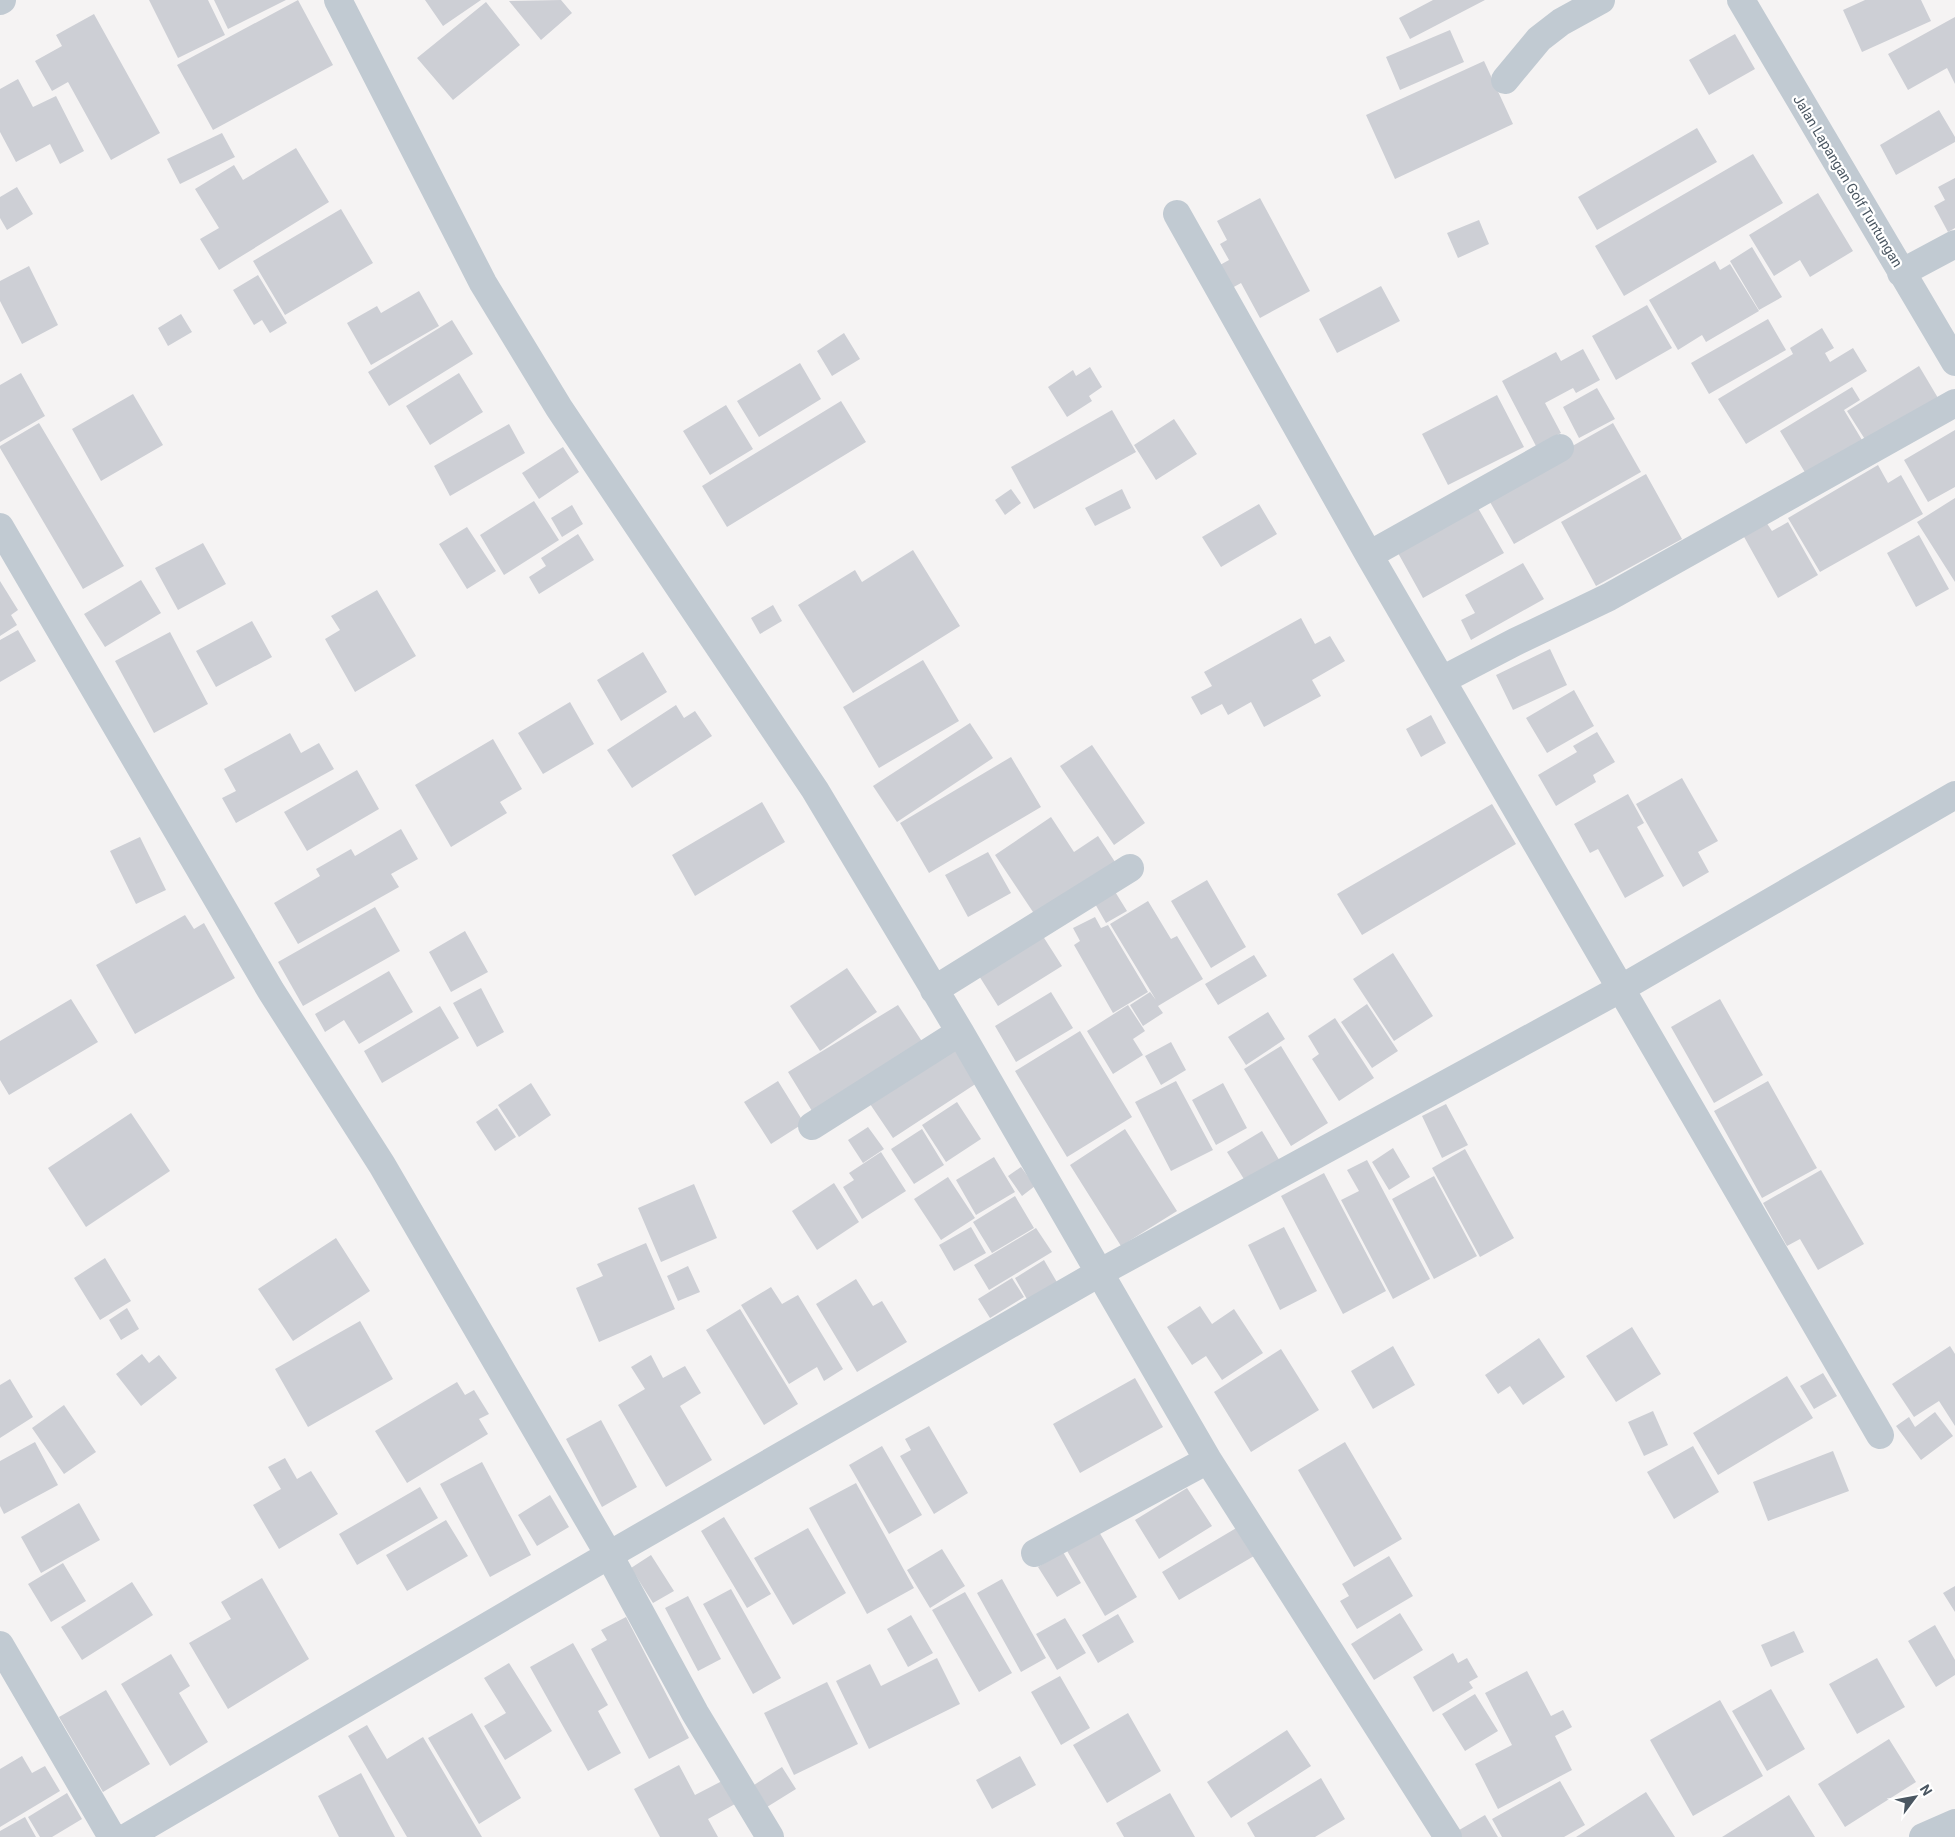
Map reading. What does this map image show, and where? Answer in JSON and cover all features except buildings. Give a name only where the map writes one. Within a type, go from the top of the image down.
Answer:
[{"type":"street","points":[[338,0],[483,283],[559,408],[815,790],[960,1032],[1208,1460],[1448,1837]]},
{"type":"street","points":[[1505,80],[1539,38],[1561,22],[1601,0]]},
{"type":"street","name":"Jalan Lapangan Golf Tuntungan","points":[[1741,0],[1955,362]]},
{"type":"street","points":[[1177,214],[1369,555],[1880,1435]]},
{"type":"street","points":[[1902,272],[1955,244]]},
{"type":"street","points":[[1442,680],[1515,642],[1609,597],[1955,403]]},
{"type":"street","points":[[1369,555],[1560,448]]},
{"type":"street","points":[[0,526],[271,991],[382,1165],[608,1555],[695,1714],[770,1837]]},
{"type":"street","points":[[127,1837],[608,1555],[1099,1273],[1620,989],[1955,795]]},
{"type":"street","points":[[934,990],[1130,868]]},
{"type":"street","points":[[812,1126],[960,1032]]},
{"type":"street","points":[[1035,1554],[1208,1460]]},
{"type":"street","points":[[0,1645],[112,1837]]},
{"type":"street","points":[[1923,1837],[1955,1823]]}]
